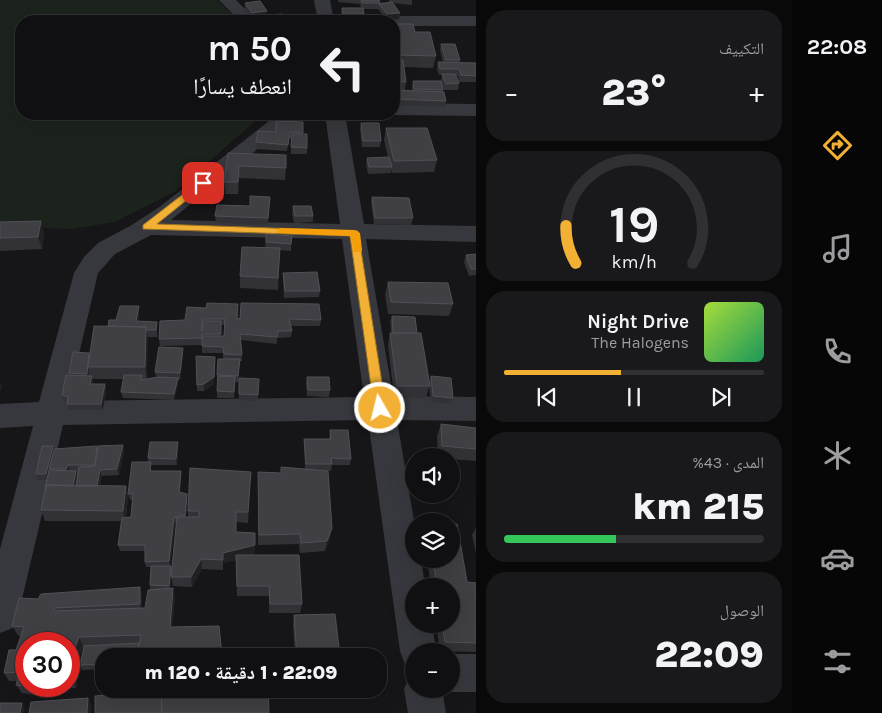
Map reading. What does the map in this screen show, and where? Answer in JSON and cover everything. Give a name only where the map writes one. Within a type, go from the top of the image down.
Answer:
[{"type":"street","points":[[227,0],[243,15]]},
{"type":"street","points":[[322,0],[325,15]]},
{"type":"street","points":[[400,21],[476,21]]},
{"type":"street","points":[[400,109],[476,110]]},
{"type":"street","points":[[0,616],[86,273],[94,257],[112,244],[147,227],[282,120]]},
{"type":"street","points":[[336,120],[355,233],[417,643]]},
{"type":"street","points":[[147,227],[355,233],[476,234]]},
{"type":"street","points":[[0,416],[52,413],[380,408],[476,409]]},
{"type":"street","points":[[460,673],[476,673]]},
{"type":"street","points":[[424,698],[427,713]]},
{"type":"shaded area","points":[[0,0],[217,0],[233,15],[15,15],[15,120],[256,120],[176,191],[115,222],[71,229],[0,226]]},
{"type":"building","points":[[361,0],[379,0],[380,3],[362,3]]},
{"type":"building","points":[[260,1],[267,11],[252,13],[245,3]]},
{"type":"building","points":[[392,2],[400,13],[387,14],[379,4]]},
{"type":"building","points":[[342,8],[363,8],[364,14],[343,14]]},
{"type":"building","points":[[400,24],[413,24],[415,32],[430,32],[436,56],[400,55]]},
{"type":"building","points":[[441,44],[455,44],[460,60],[446,60]]},
{"type":"building","points":[[400,60],[403,60],[406,82],[400,82]]},
{"type":"building","points":[[438,62],[476,63],[476,76],[461,75],[459,69],[440,69]]},
{"type":"building","points":[[442,74],[455,74],[459,83],[446,84]]},
{"type":"building","points":[[413,81],[441,81],[443,90],[414,89]]},
{"type":"building","points":[[400,90],[444,92],[446,101],[400,99]]},
{"type":"building","points":[[276,121],[303,122],[303,133],[290,132],[288,145],[256,142],[258,131],[276,132]]},
{"type":"building","points":[[361,123],[379,123],[381,141],[363,141]]},
{"type":"building","points":[[386,128],[427,128],[437,160],[394,161]]},
{"type":"building","points":[[292,134],[307,134],[307,148],[291,147]]},
{"type":"building","points":[[228,153],[286,155],[286,168],[239,166],[238,182],[224,182]]},
{"type":"building","points":[[389,157],[392,167],[369,167],[367,158]]},
{"type":"building","points":[[250,196],[270,197],[268,218],[215,216],[217,205],[250,206]]},
{"type":"building","points":[[372,197],[409,198],[413,218],[375,218]]},
{"type":"building","points":[[293,206],[311,206],[313,216],[295,216]]},
{"type":"building","points":[[41,221],[38,237],[0,238],[0,222]]},
{"type":"building","points":[[266,234],[292,236],[291,244],[266,242]]},
{"type":"building","points":[[242,247],[280,248],[278,278],[240,276]]},
{"type":"building","points":[[476,254],[476,269],[471,269],[466,255]]},
{"type":"building","points":[[317,272],[320,291],[285,291],[283,273]]},
{"type":"building","points":[[388,282],[448,283],[453,304],[391,302]]},
{"type":"building","points":[[207,303],[238,304],[237,318],[240,319],[241,303],[319,304],[321,320],[289,319],[292,331],[278,331],[277,337],[240,334],[242,355],[224,354],[223,347],[202,346],[202,338],[159,339],[160,321],[185,320],[187,307],[206,308]],"holes":[[[202,319],[225,319],[224,336],[202,336],[202,334],[221,334],[221,321],[203,321],[202,331]]]},
{"type":"building","points":[[120,306],[139,306],[136,321],[157,322],[156,330],[146,330],[146,327],[108,326],[109,320],[116,320]]},
{"type":"building","points":[[392,316],[415,317],[417,333],[393,333]]},
{"type":"building","points":[[94,326],[146,327],[145,367],[88,367]]},
{"type":"building","points":[[390,333],[421,333],[430,386],[397,386]]},
{"type":"building","points":[[159,347],[183,348],[180,373],[155,372]]},
{"type":"building","points":[[73,352],[89,353],[87,374],[69,373]]},
{"type":"building","points":[[196,356],[215,357],[214,377],[204,384],[197,385]]},
{"type":"building","points":[[218,359],[240,359],[238,376],[217,375]]},
{"type":"building","points":[[66,375],[92,376],[90,384],[105,384],[101,404],[67,404],[68,397],[62,395]]},
{"type":"building","points":[[124,375],[142,375],[141,380],[158,377],[178,378],[174,394],[121,392]]},
{"type":"building","points":[[218,376],[235,377],[234,392],[217,391]]},
{"type":"building","points":[[431,376],[451,378],[453,398],[433,396]]},
{"type":"building","points":[[307,377],[329,377],[330,390],[308,390]]},
{"type":"building","points":[[239,378],[259,379],[258,395],[239,394]]},
{"type":"building","points":[[441,424],[476,428],[476,449],[442,446]]},
{"type":"building","points":[[330,430],[348,430],[351,459],[331,458],[332,464],[306,464],[304,439],[331,439]]},
{"type":"building","points":[[150,442],[178,442],[176,459],[148,458]]},
{"type":"building","points":[[123,445],[117,469],[100,470],[97,486],[76,486],[79,467],[95,466],[98,446]]},
{"type":"building","points":[[42,446],[53,446],[46,474],[36,474]]},
{"type":"building","points":[[97,446],[95,465],[68,465],[66,469],[49,469],[54,449]]},
{"type":"building","points":[[132,462],[151,462],[150,471],[181,471],[179,492],[187,494],[185,516],[179,515],[174,518],[169,561],[145,562],[145,545],[118,545],[122,518],[131,517],[133,493],[128,494]]},
{"type":"building","points":[[281,467],[328,471],[332,528],[327,541],[301,543],[300,534],[259,535],[258,472],[281,473]]},
{"type":"building","points":[[190,468],[251,472],[248,512],[236,512],[236,532],[255,533],[255,545],[223,553],[223,560],[201,559],[191,577],[171,577],[177,517],[199,517],[199,511],[188,511]]},
{"type":"building","points":[[49,470],[76,471],[73,486],[46,485],[45,489]]},
{"type":"building","points":[[46,485],[126,486],[123,511],[41,510]]},
{"type":"building","points":[[460,541],[467,582],[476,583],[476,643],[445,642],[444,633],[460,633],[460,578],[436,578],[434,568],[460,568]]},
{"type":"building","points":[[236,555],[299,555],[302,604],[270,604],[269,586],[237,586]]},
{"type":"building","points":[[151,566],[171,566],[169,586],[150,585]]},
{"type":"building","points":[[140,587],[140,604],[54,608],[54,611],[145,608],[148,590],[173,588],[170,627],[219,626],[221,648],[139,648],[141,635],[80,637],[80,632],[22,632],[24,627],[12,626],[19,598],[38,599],[41,594]]},
{"type":"building","points":[[335,614],[339,648],[296,648],[294,615]]},
{"type":"building","points":[[139,643],[138,648],[95,648],[95,664],[80,665],[84,646]]},
{"type":"building","points":[[9,650],[15,650],[15,672],[4,673]]},
{"type":"building","points":[[88,698],[87,713],[29,713],[31,702]]},
{"type":"building","points":[[95,698],[161,698],[162,713],[95,713]]},
{"type":"building","points":[[161,698],[268,698],[269,713],[162,713]]},
{"type":"building","points":[[0,703],[22,703],[20,713],[0,713]]},
{"type":"slow traffic","points":[[280,231],[355,233],[357,250]]},
{"type":"route","points":[[203,183],[147,227],[355,233],[380,408]]}]
